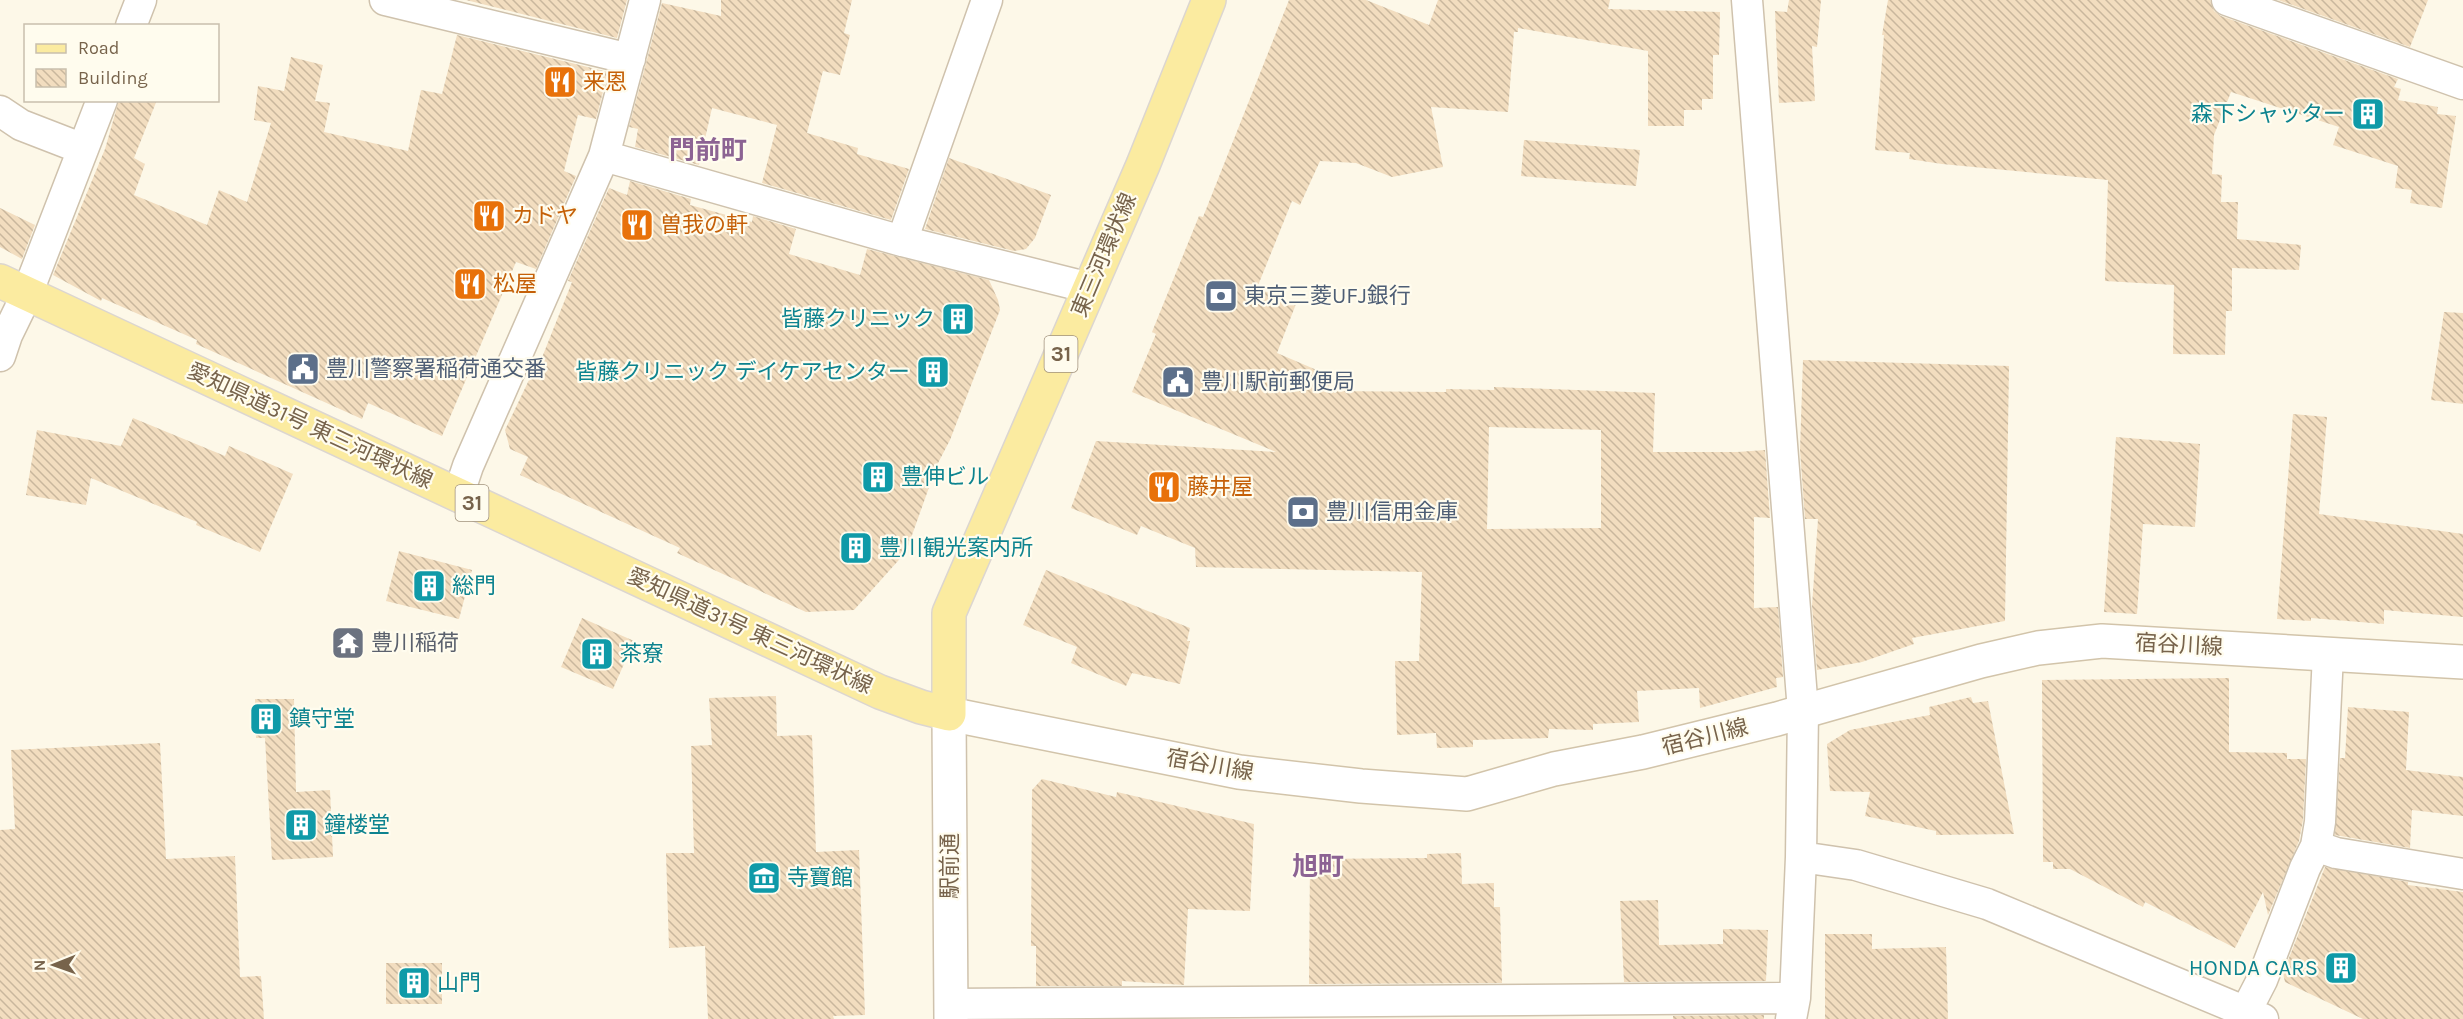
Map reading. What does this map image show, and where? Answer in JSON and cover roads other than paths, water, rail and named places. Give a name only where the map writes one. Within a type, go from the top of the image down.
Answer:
[{"type":"main road","name":"東三河環状線","points":[[949,714],[949,613],[1143,165],[1209,0]]},
{"type":"main road","name":"愛知県道31号 東三河環状線","points":[[13,288],[880,692],[921,707],[949,714]]},
{"type":"main road","name":"宿谷川線","points":[[949,714],[1239,772],[1361,786],[1467,794],[1554,769],[1643,752],[1803,711],[1981,661],[2038,648],[2102,641],[2463,662]]},
{"type":"main road","name":"駅前通","points":[[949,714],[950,1011]]},
{"type":"street","points":[[132,24],[141,0]]},
{"type":"street","points":[[385,0],[630,59]]},
{"type":"street","points":[[458,496],[468,466],[604,156],[645,0]]},
{"type":"street","points":[[902,241],[987,0]]},
{"type":"street","points":[[950,1011],[1792,1009],[1801,857],[1803,711],[1756,140],[1747,0]]},
{"type":"street","points":[[2227,0],[2463,84]]},
{"type":"street","points":[[0,356],[7,335],[13,288],[83,149],[101,102]]},
{"type":"street","points":[[0,111],[21,125],[83,149]]},
{"type":"street","points":[[604,156],[902,241],[1090,288]]},
{"type":"street","points":[[1801,857],[1856,865],[1987,904],[2255,1015],[2262,980],[2305,868],[2316,846],[2320,822],[2328,654]]},
{"type":"street","points":[[2316,846],[2336,853],[2463,874]]},
{"type":"place","name":"来恩","points":[[560,82]]},
{"type":"place","name":"森下シャッター","points":[[2368,114]]},
{"type":"place","name":"カドヤ","points":[[489,216]]},
{"type":"place","name":"曽我の軒","points":[[637,225]]},
{"type":"place","name":"松屋","points":[[470,284]]},
{"type":"place","name":"東京三菱UFJ銀行","points":[[1221,296]]},
{"type":"place","name":"皆藤クリニック","points":[[958,319]]},
{"type":"place","name":"豊川警察署稲荷通交番","points":[[303,369]]},
{"type":"place","name":"皆藤クリニック デイケアセンター","points":[[933,372]]},
{"type":"place","name":"豊川駅前郵便局","points":[[1178,382]]},
{"type":"place","name":"豊伸ビル","points":[[878,477]]},
{"type":"place","name":"藤井屋","points":[[1164,487]]},
{"type":"place","name":"豊川信用金庫","points":[[1303,512]]},
{"type":"place","name":"豊川観光案内所","points":[[856,548]]},
{"type":"place","name":"総門","points":[[429,586]]},
{"type":"place","name":"豊川稲荷","points":[[348,643]]},
{"type":"place","name":"茶寮","points":[[597,654]]},
{"type":"place","name":"鎮守堂","points":[[266,719]]},
{"type":"place","name":"鐘楼堂","points":[[301,825]]},
{"type":"place","name":"寺寶館","points":[[764,878]]},
{"type":"place","name":"HONDA CARS","points":[[2341,968]]},
{"type":"place","name":"山門","points":[[414,983]]},
{"type":"district","name":"門前町","points":[[708,150]]},
{"type":"district","name":"旭町","points":[[1318,866]]}]
